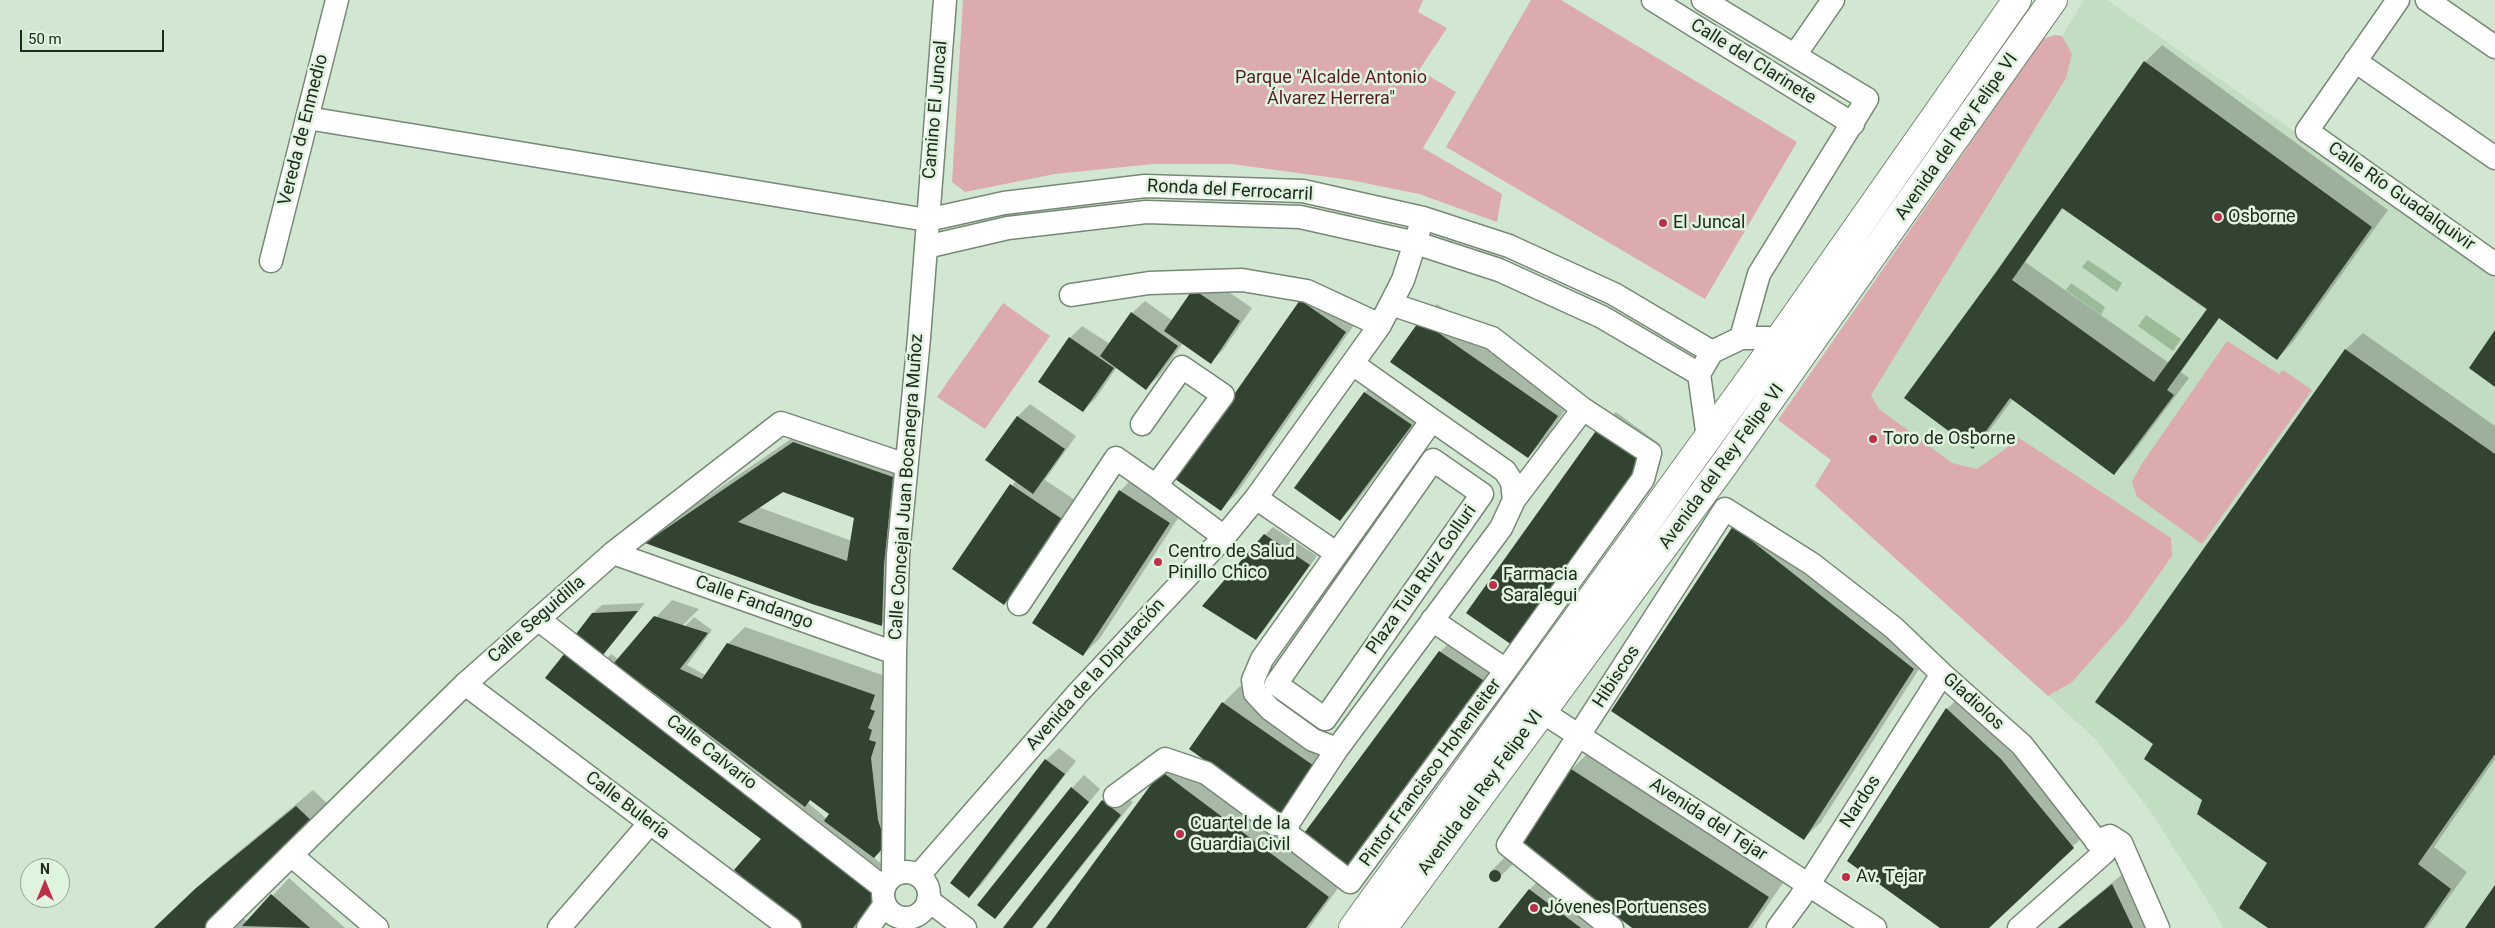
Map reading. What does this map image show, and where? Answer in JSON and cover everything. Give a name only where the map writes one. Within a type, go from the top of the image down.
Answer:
[{"type":"main road","name":"Avenida del Rey Felipe VI","points":[[1353,928],[1780,338],[2017,0]]},
{"type":"main road","name":"Avenida del Rey Felipe VI","points":[[1383,928],[1723,466],[2053,0]]},
{"type":"street","name":"Vereda de Enmedio","points":[[271,261],[337,0]]},
{"type":"street","name":"Camino El Juncal","points":[[927,220],[945,0]]},
{"type":"street","name":"Calle del Clarinete","points":[[1654,0],[1853,124],[1867,100],[1703,0]]},
{"type":"street","points":[[1795,56],[1833,0]]},
{"type":"street","points":[[2398,0],[2355,61],[2495,158]]},
{"type":"street","points":[[2427,0],[2495,47]]},
{"type":"street","name":"Calle Río Guadalquivir","points":[[2355,61],[2306,131],[2495,264]]},
{"type":"street","points":[[307,118],[927,220]]},
{"type":"street","points":[[1741,338],[1759,274],[1853,124]]},
{"type":"street","name":"Ronda del Ferrocarril","points":[[927,220],[1004,202],[1145,186],[1303,191],[1423,218],[1509,246],[1614,294],[1712,352]]},
{"type":"street","name":"Ronda del Ferrocarril","points":[[926,247],[1008,228],[1146,212],[1300,217],[1416,243],[1499,270],[1594,313],[1700,374]]},
{"type":"street","name":"Avenida de la Diputación","points":[[918,875],[1078,693],[1224,537],[1256,498],[1380,325],[1403,280],[1423,218]]},
{"type":"street","name":"Calle Concejal Juan Bocanegra Muñoz","points":[[887,889],[898,555],[927,220]]},
{"type":"street","points":[[1071,295],[1148,283],[1242,280],[1307,291],[1380,325]]},
{"type":"street","points":[[1391,304],[1492,338],[1583,409],[1650,453],[1643,478],[1506,670]]},
{"type":"street","points":[[1708,438],[1700,374],[1712,352],[1741,338],[1780,338]]},
{"type":"street","points":[[1353,364],[1505,471],[1512,482],[1514,500]]},
{"type":"street","points":[[1142,424],[1182,367],[1223,395],[1156,486]]},
{"type":"street","points":[[1115,796],[1165,759],[1206,773],[1275,824],[1287,825],[1336,749],[1501,528],[1514,500],[1583,409]]},
{"type":"street","points":[[1336,749],[1313,740],[1270,708],[1255,693],[1253,680],[1262,659],[1432,420]]},
{"type":"street","name":"Calle Seguidilla","points":[[223,926],[291,855],[465,684],[614,552],[781,423],[906,465]]},
{"type":"street","points":[[1019,604],[1116,458],[1224,537]]},
{"type":"street","name":"Plaza Tula Ruiz Golluri","points":[[1433,460],[1482,494],[1325,719],[1276,684],[1433,460]]},
{"type":"street","points":[[1256,498],[1336,553]]},
{"type":"street","name":"Gladiolos","points":[[1725,509],[1812,564],[1894,628],[1942,674],[2022,745],[2096,841]]},
{"type":"street","name":"Hibiscos","points":[[1612,928],[1508,845],[1725,509]]},
{"type":"street","name":"Calle Fandango","points":[[614,552],[895,653]]},
{"type":"street","name":"Calle Calvario","points":[[538,619],[887,889]]},
{"type":"street","name":"Pintor Francisco Hohenleiter","points":[[1287,825],[1290,835],[1350,882],[1506,670],[1432,620]]},
{"type":"street","name":"Nardos","points":[[1778,928],[1808,885],[1942,674]]},
{"type":"street","name":"Calle Bulería","points":[[465,684],[790,928]]},
{"type":"street","name":"Avenida del Tejar","points":[[1541,711],[1875,928]]},
{"type":"street","points":[[558,928],[650,823]]},
{"type":"street","points":[[2019,928],[2105,852],[2096,841],[2110,836],[2121,843],[2158,928]]},
{"type":"street","points":[[291,855],[377,928]]},
{"type":"street","points":[[868,928],[887,889],[906,872],[918,875],[927,886],[913,915]]},
{"type":"street","points":[[887,889],[896,916],[913,915],[965,928]]},
{"type":"street","points":[[913,915],[939,928]]},
{"type":"shaded area","points":[[2084,0],[2107,0],[2285,125],[2495,277],[2495,928],[2223,928],[2151,812],[2096,740],[1909,566],[1815,486],[1831,460],[1778,420],[2043,39],[2055,35],[2062,36]]},
{"type":"shaded area","points":[[2088,260],[2122,283],[2117,292],[2082,267]]},
{"type":"shaded area","points":[[2071,283],[2105,307],[2101,315],[2066,290]]},
{"type":"shaded area","points":[[2146,315],[2181,339],[2173,351],[2138,326]]},
{"type":"green space","name":"Parque \"Alcalde Antonio Álvarez Herrera\"","points":[[963,0],[1423,0],[1418,12],[1447,28],[1419,70],[1456,92],[1423,148],[1502,194],[1497,222],[1419,194],[1350,180],[1231,164],[1153,164],[1055,174],[965,192],[952,182]]},
{"type":"green space","name":"El Juncal","points":[[1531,0],[1561,0],[1797,142],[1705,299],[1446,147]]},
{"type":"green space","points":[[2055,35],[2062,36],[2072,54],[2066,78],[1871,395],[1879,409],[1952,463],[1977,469],[2008,447],[2016,436],[2171,538],[2172,556],[2126,621],[2072,682],[2048,696],[1815,486],[1831,460],[1778,420],[2043,39]]},
{"type":"green space","points":[[1003,303],[1050,336],[985,429],[937,397]]},
{"type":"green space","points":[[2227,341],[2279,374],[2283,370],[2312,390],[2202,544],[2137,497],[2132,482],[2141,465]]},
{"type":"building","name":"Osborne","points":[[2144,61],[2372,227],[2277,360],[2219,318],[2167,390],[2174,395],[2114,475],[2010,398],[1973,449],[1904,398],[1997,271]],"holes":[[[2062,208],[2207,309],[2154,382],[2012,280]]]},
{"type":"building","points":[[1193,289],[1240,321],[1211,364],[1164,331]]},
{"type":"building","points":[[1300,300],[1346,332],[1221,511],[1175,479]]},
{"type":"building","points":[[1131,312],[1178,346],[1146,390],[1100,356]]},
{"type":"building","points":[[1420,320],[1558,416],[1528,458],[1390,362]]},
{"type":"building","points":[[2495,330],[2495,387],[2469,368]]},
{"type":"building","points":[[1069,337],[1114,368],[1083,412],[1038,382]]},
{"type":"building","points":[[2345,349],[2495,454],[2495,754],[2418,864],[2451,889],[2424,928],[2268,928],[2239,908],[2267,863],[2197,814],[2202,800],[2144,759],[2153,744],[2095,702]]},
{"type":"building","points":[[1364,392],[1412,425],[1340,521],[1294,488]]},
{"type":"building","points":[[1017,416],[1065,449],[1033,494],[985,460]]},
{"type":"building","points":[[1598,428],[1645,462],[1512,645],[1466,613]]},
{"type":"building","points":[[793,442],[893,477],[884,565],[882,626],[812,604],[645,543]],"holes":[[[783,492],[854,518],[847,561],[738,522]]]},
{"type":"building","points":[[1010,484],[1062,519],[1004,605],[952,569]]},
{"type":"building","points":[[1119,490],[1170,523],[1083,656],[1032,623]]},
{"type":"building","points":[[1733,526],[1914,669],[1804,840],[1611,711]]},
{"type":"building","points":[[1264,534],[1310,565],[1256,640],[1202,606]]},
{"type":"building","points":[[638,611],[603,655],[576,634],[592,613]]},
{"type":"building","points":[[654,616],[708,633],[680,669],[702,679],[727,643],[875,695],[870,709],[875,711],[868,728],[872,730],[869,740],[876,742],[871,758],[878,820],[884,838],[881,842],[884,847],[874,858],[824,821],[829,814],[810,800],[805,807],[614,663]]},
{"type":"building","points":[[568,649],[880,893],[853,928],[802,928],[734,870],[761,839],[545,678]]},
{"type":"building","points":[[1439,651],[1486,682],[1351,868],[1305,832]]},
{"type":"building","points":[[1222,702],[1317,768],[1284,816],[1189,749]]},
{"type":"building","points":[[1946,708],[2001,759],[2074,848],[1989,928],[1940,928],[1847,861]]},
{"type":"building","points":[[1045,759],[1065,774],[969,898],[950,883]]},
{"type":"building","points":[[1571,769],[1769,897],[1748,928],[1632,928],[1520,841]]},
{"type":"building","name":"Cuartel de la Guardia Civil","points":[[1161,771],[1329,897],[1306,928],[1046,928]]},
{"type":"building","points":[[1071,787],[1089,802],[995,919],[977,905]]},
{"type":"building","points":[[1102,800],[1121,815],[1032,928],[1003,928]]},
{"type":"building","points":[[296,806],[315,824],[207,928],[154,928],[196,888]]},
{"type":"building","points":[[1497,870],[1500,871],[1500,881],[1493,882],[1490,881],[1489,874],[1490,871]]},
{"type":"building","points":[[2112,884],[2133,928],[2058,928]]},
{"type":"building","points":[[2495,885],[2495,928],[2465,928]]},
{"type":"building","name":"Jóvenes Portuenses","points":[[1529,889],[1581,928],[1498,928]]},
{"type":"building","points":[[271,894],[310,928],[242,926]]},
{"type":"place","name":"Osborne","points":[[2218,217]]},
{"type":"place","name":"El Juncal","points":[[1663,223]]},
{"type":"place","name":"Toro de Osborne","points":[[1873,439]]},
{"type":"place","name":"Centro de Salud Pinillo Chico","points":[[1158,562]]},
{"type":"place","name":"Farmacia Saralegui","points":[[1493,585]]},
{"type":"place","name":"Cuartel de la Guardia Civil","points":[[1180,834]]},
{"type":"place","name":"Av. Tejar","points":[[1846,877]]},
{"type":"place","name":"Jóvenes Portuenses","points":[[1534,908]]}]
